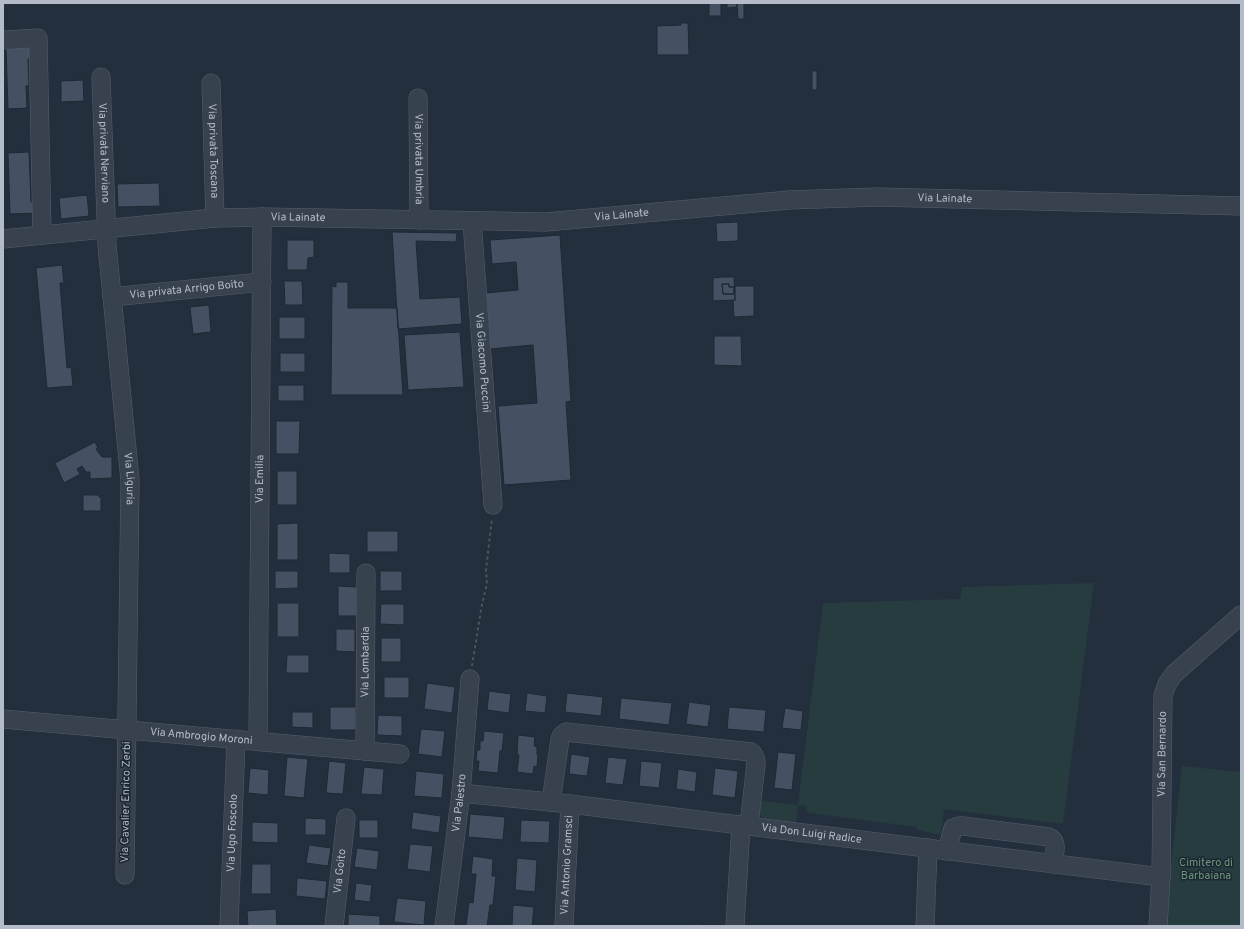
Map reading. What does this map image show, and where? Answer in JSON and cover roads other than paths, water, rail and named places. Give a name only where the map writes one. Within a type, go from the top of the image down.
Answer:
[{"type":"street","points":[[6,40],[38,38],[42,235]]},
{"type":"street","name":"Via privata Nerviano","points":[[101,77],[106,229]]},
{"type":"street","name":"Via privata Toscana","points":[[211,83],[215,218]]},
{"type":"street","name":"Via privata Umbria","points":[[418,98],[419,220]]},
{"type":"street","name":"Via Lainate","points":[[3,239],[215,218],[262,217],[546,222],[789,200],[835,198],[877,197],[1241,206]]},
{"type":"street","name":"Via Emilia","points":[[258,741],[262,217]]},
{"type":"street","name":"Via Giacomo Puccini","points":[[472,220],[493,505]]},
{"type":"street","name":"Via Liguria","points":[[106,229],[130,480],[127,730]]},
{"type":"street","name":"Via privata Arrigo Boito","points":[[112,297],[262,282]]},
{"type":"street","name":"Via Lombardia","points":[[365,750],[366,573]]},
{"type":"street","name":"Via San Bernardo","points":[[1158,926],[1161,877],[1163,696],[1167,684],[1174,674],[1241,615]]},
{"type":"street","name":"Via Palestro","points":[[444,926],[461,793],[470,679]]},
{"type":"street","name":"Via Ambrogio Moroni","points":[[3,719],[400,754]]},
{"type":"street","name":"Via Cavalier Enrico Zerbi","points":[[124,874],[127,730]]},
{"type":"street","points":[[551,802],[560,739],[566,732],[751,752],[754,754],[756,764],[745,825],[735,926]]},
{"type":"street","name":"Via Ugo Foscolo","points":[[229,926],[236,739]]},
{"type":"street","name":"Via Don Luigi Radice","points":[[461,793],[570,804],[745,825],[1161,877]]},
{"type":"street","name":"Via Antonio Gramsci","points":[[564,926],[570,804]]},
{"type":"street","name":"Via Goito","points":[[334,926],[346,818]]},
{"type":"street","points":[[947,851],[953,828],[964,826],[1049,837],[1053,839],[1055,843],[1053,864]]},
{"type":"street","points":[[925,926],[928,848]]},
{"type":"park label","name":"Cimitero di Barbaiana","points":[[1206,869]]}]
